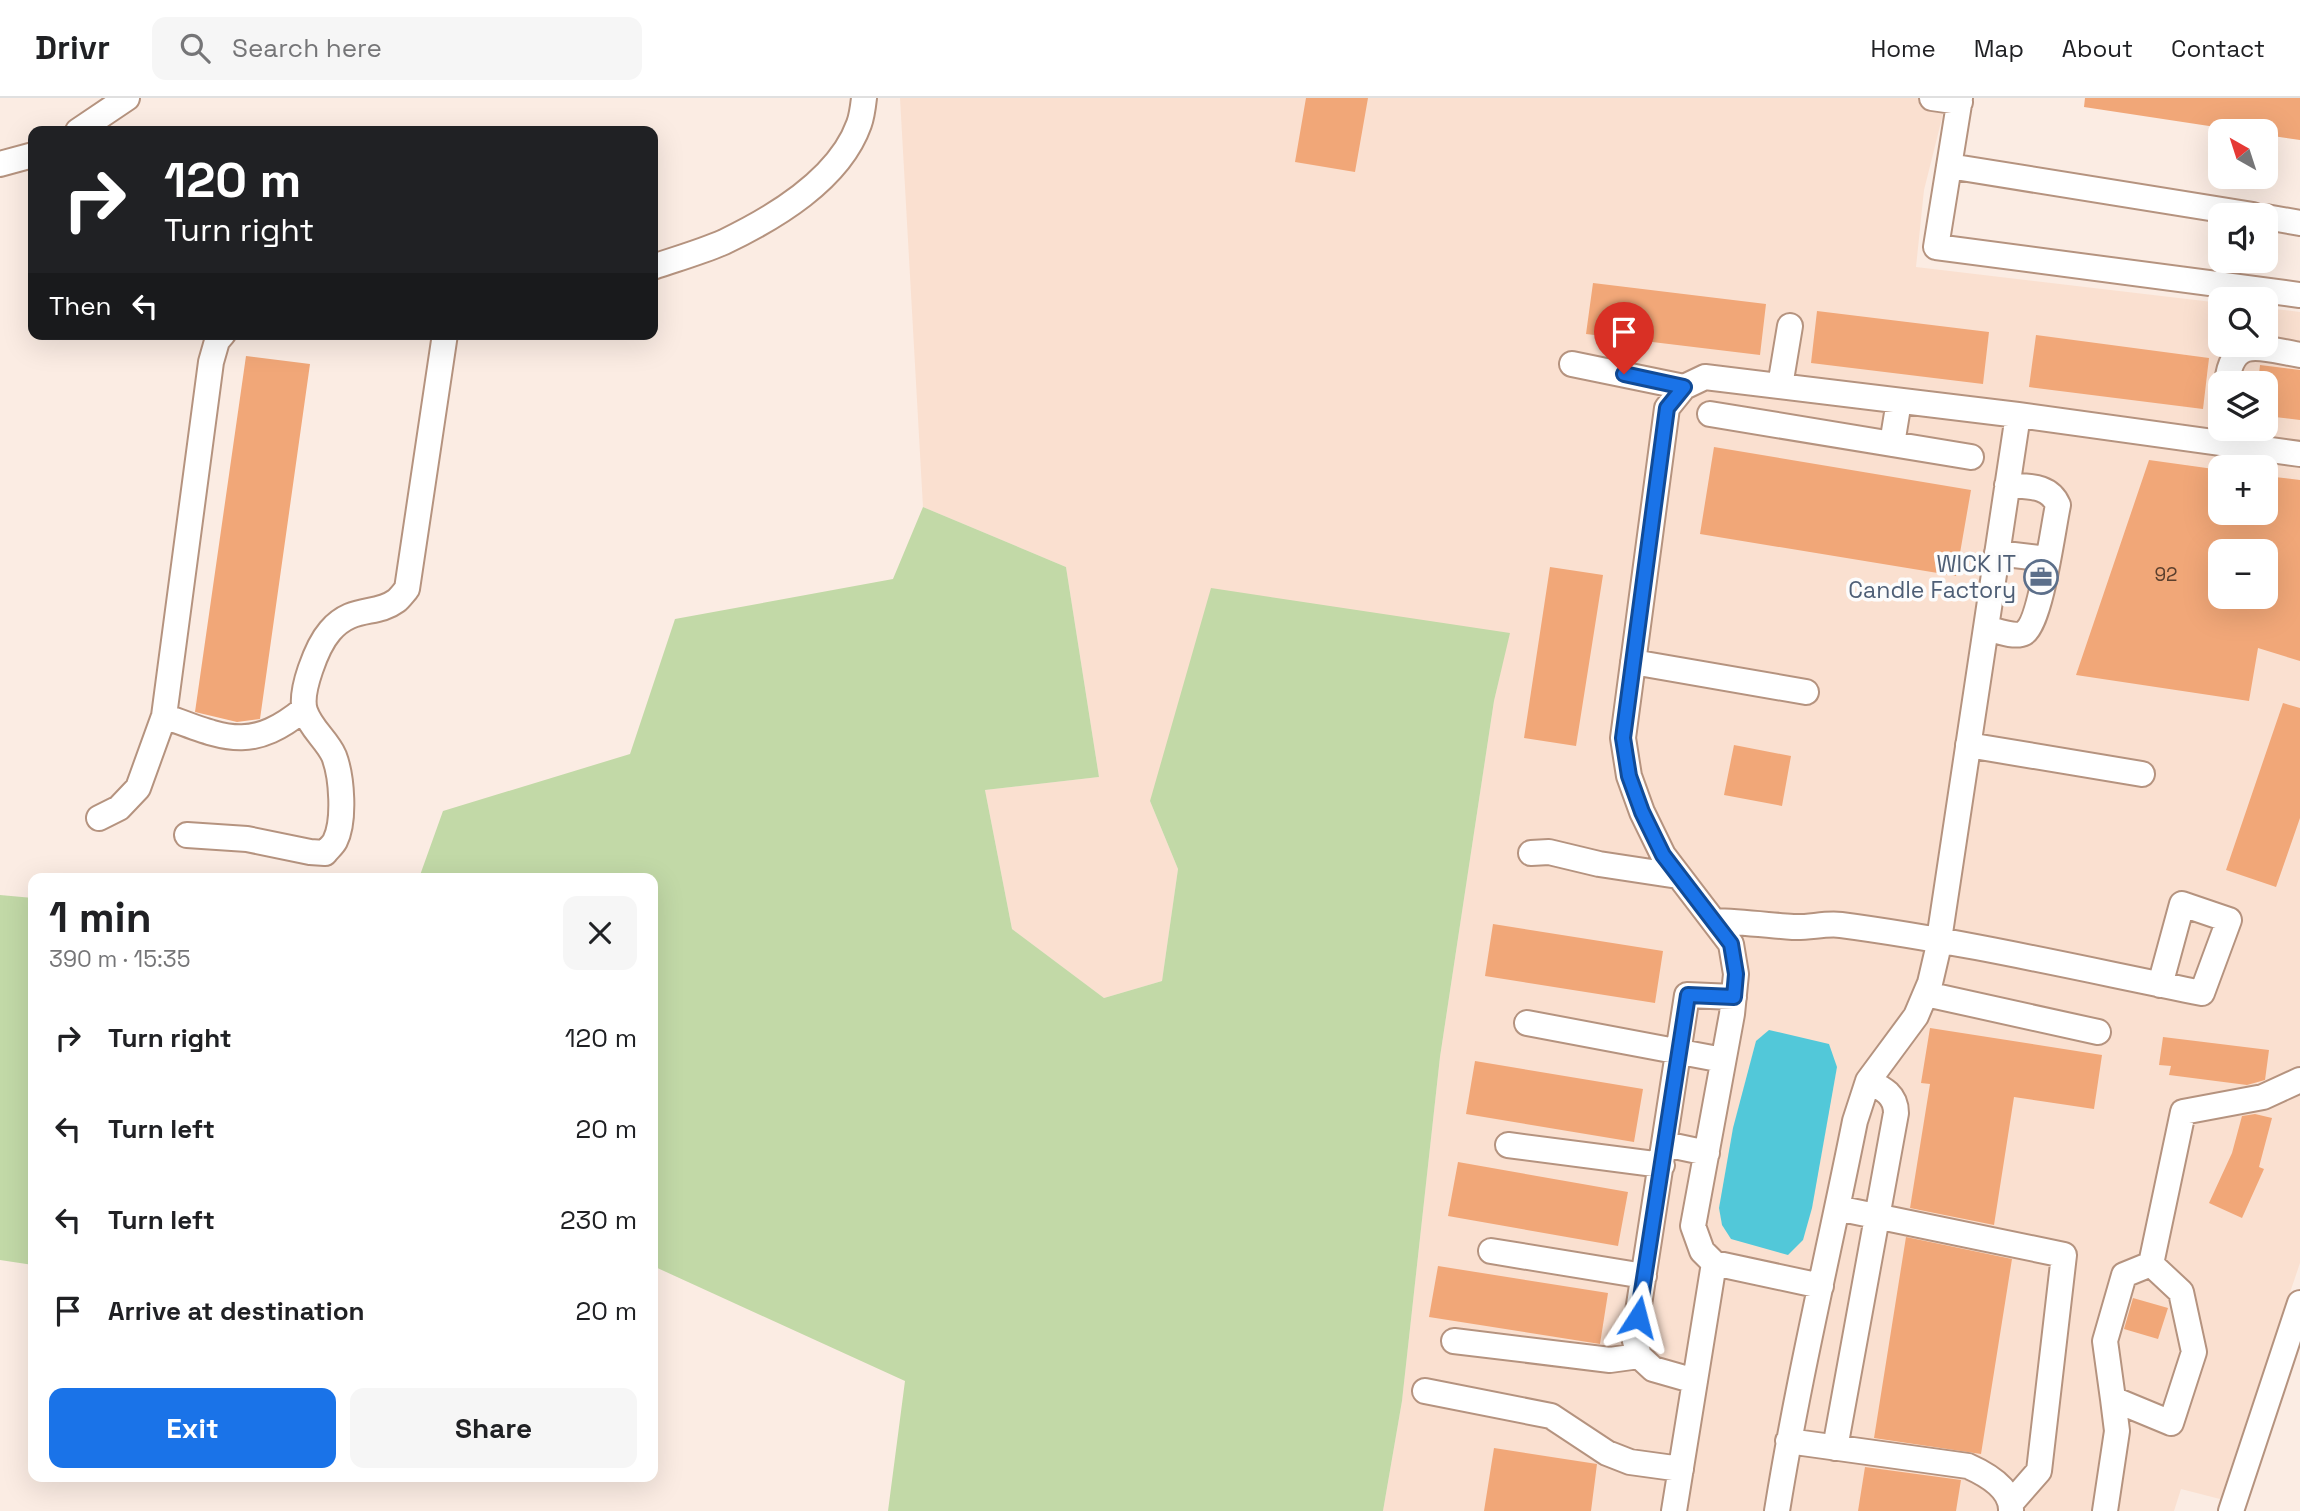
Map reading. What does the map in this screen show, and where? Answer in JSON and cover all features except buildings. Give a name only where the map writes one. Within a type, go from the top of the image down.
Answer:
[{"type":"street","points":[[85,126],[127,98]]},
{"type":"street","points":[[658,265],[723,242],[793,203],[824,176],[849,146],[860,123],[864,98]]},
{"type":"street","points":[[1932,98],[1960,100],[1936,247],[2300,295]]},
{"type":"street","points":[[0,164],[28,156]]},
{"type":"street","points":[[1950,166],[2208,208]]},
{"type":"street","points":[[2278,219],[2300,223]]},
{"type":"street","points":[[1780,386],[1790,326]]},
{"type":"street","points":[[99,818],[119,808],[138,788],[164,716],[211,362],[219,340]]},
{"type":"street","points":[[187,835],[247,839],[325,853],[335,842],[342,816],[338,772],[333,755],[314,729],[304,709],[308,680],[318,651],[330,631],[351,614],[396,601],[407,589],[444,340]]},
{"type":"street","points":[[2228,371],[2229,363],[2237,353],[2251,347],[2300,355]]},
{"type":"street","points":[[1572,363],[1684,387]]},
{"type":"street","points":[[1821,1286],[1713,1263],[1702,1251],[1693,1226],[1724,1060],[1736,974],[1731,944],[1663,855],[1642,812],[1629,776],[1623,738],[1667,408],[1684,387],[1705,377],[2018,415],[2208,435]]},
{"type":"street","points":[[1803,429],[1810,389]]},
{"type":"street","points":[[1892,444],[1899,401]]},
{"type":"street","points":[[1710,414],[1971,457]]},
{"type":"street","points":[[1777,1511],[1788,1441],[1855,1121],[1868,1082],[1916,1016],[1926,994],[1939,941],[2018,415]]},
{"type":"street","points":[[2244,441],[2300,454]]},
{"type":"street","points":[[1986,628],[2018,634],[2030,626],[2039,605],[2058,505],[2046,489],[2007,485]]},
{"type":"street","points":[[1997,553],[2047,559]]},
{"type":"street","points":[[1633,662],[1807,692]]},
{"type":"street","points":[[164,716],[205,731],[242,738],[264,735],[284,725],[304,709]]},
{"type":"street","points":[[1968,745],[2142,774]]},
{"type":"street","points":[[1531,853],[1549,852],[1599,864],[1678,876]]},
{"type":"street","points":[[1714,921],[1796,927],[1837,924],[1939,941],[2160,985]]},
{"type":"street","points":[[1926,994],[2098,1032]]},
{"type":"street","points":[[1695,1381],[1653,1369],[1639,1356],[1634,1337],[1688,995],[1734,997]]},
{"type":"street","points":[[1527,1023],[1724,1060]]},
{"type":"street","points":[[2151,1264],[2183,1112],[2263,1097],[2300,1080]]},
{"type":"street","points":[[1835,1448],[1896,1113],[1896,1103],[1884,1089],[1868,1082]]},
{"type":"street","points":[[1508,1145],[1663,1154],[1707,1153]]},
{"type":"street","points":[[1788,1441],[1968,1466],[1982,1472],[1999,1485],[2011,1507],[2039,1471],[2064,1255],[1837,1208]]},
{"type":"street","points":[[1654,1219],[1695,1230]]},
{"type":"street","points":[[1491,1251],[1644,1276]]},
{"type":"street","points":[[1674,1511],[1713,1263]]},
{"type":"street","points":[[2105,1511],[2117,1431],[2105,1341],[2124,1275],[2151,1264]]},
{"type":"street","points":[[2113,1399],[2171,1423],[2194,1352],[2181,1292],[2151,1264]]},
{"type":"street","points":[[2231,1511],[2300,1303]]},
{"type":"street","points":[[1454,1341],[1610,1360],[1639,1356]]},
{"type":"street","points":[[1425,1391],[1551,1416],[1607,1453],[1630,1462],[1681,1469]]},
{"type":"shaded area","points":[[900,98],[1947,98],[1924,190],[1916,267],[2208,301],[2208,357],[2278,357],[2278,309],[2300,312],[2300,1263],[2220,1499],[2181,1489],[2174,1511],[1383,1511],[1402,1401],[1440,1057],[1494,701],[1509,634],[1150,801],[1178,869],[1162,981],[1104,998],[1012,929],[985,790],[1099,777],[1066,567],[923,507]]},
{"type":"green space","points":[[923,507],[1066,567],[1099,777],[985,790],[1012,929],[1104,998],[1162,981],[1178,869],[1150,801],[1211,588],[1510,633],[1494,701],[1440,1057],[1402,1401],[1383,1511],[888,1511],[905,1381],[658,1268],[658,873],[421,873],[443,811],[630,754],[675,619],[893,579]]},
{"type":"green space","points":[[0,895],[28,898],[28,1264],[0,1260]]},
{"type":"water","points":[[1769,1030],[1829,1044],[1837,1067],[1812,1208],[1803,1240],[1788,1255],[1731,1239],[1722,1225],[1719,1208],[1733,1128],[1756,1041]]},
{"type":"place","name":"WICK IT Candle Factory","points":[[2041,577]]},
{"type":"route","points":[[1624,374],[1684,387],[1667,408],[1623,738],[1629,776],[1642,812],[1663,855],[1731,944],[1736,974],[1734,997],[1688,995],[1638,1317]]}]
